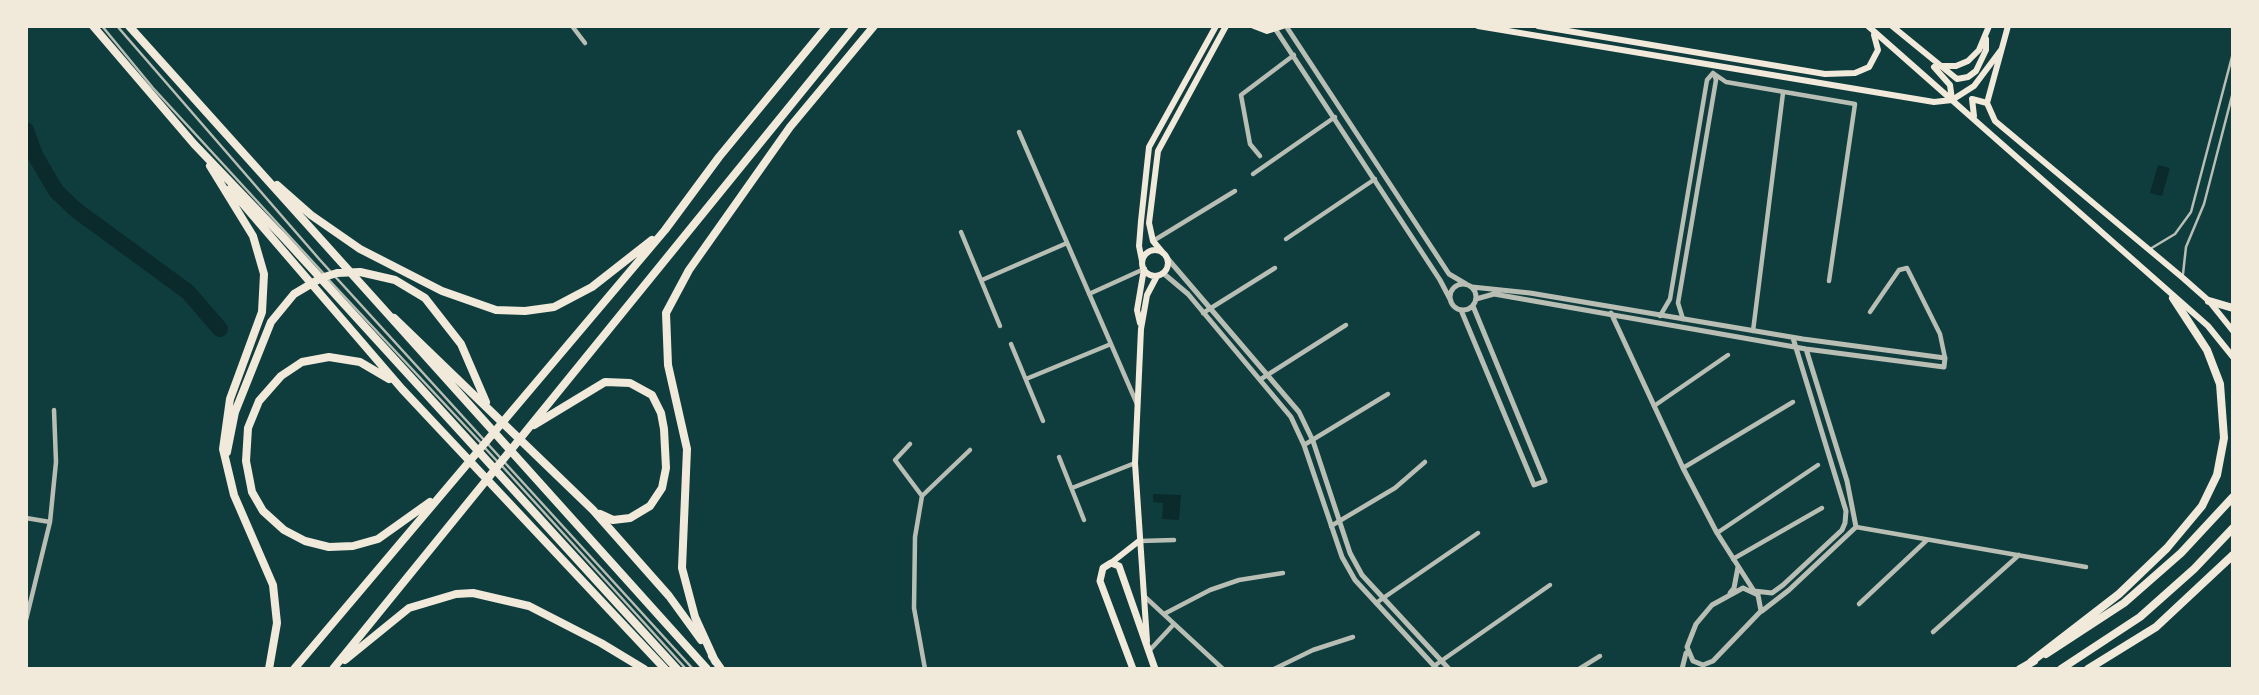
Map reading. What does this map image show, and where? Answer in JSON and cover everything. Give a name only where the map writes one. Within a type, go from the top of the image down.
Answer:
[{"type":"highway","points":[[93,26],[194,144],[283,237],[677,669]]},
{"type":"highway","points":[[129,26],[707,669]]},
{"type":"highway","points":[[294,669],[665,230],[719,157],[827,26]]},
{"type":"highway","points":[[334,669],[855,26]]},
{"type":"highway","points":[[715,661],[695,617],[682,568],[687,449],[668,365],[666,313],[689,270],[790,127],[874,26]]},
{"type":"highway","points":[[194,144],[249,229],[264,274],[264,300],[259,325],[225,418],[223,449],[226,468],[273,585],[277,623],[269,669]]},
{"type":"highway","points":[[210,166],[402,389],[665,669]]},
{"type":"highway","points":[[260,172],[318,221],[360,249],[432,286],[496,310],[537,310],[571,299],[592,287],[665,230]]},
{"type":"highway","points":[[226,468],[235,412],[271,322],[294,293],[321,278],[337,273],[360,272],[395,279],[425,299],[461,344],[487,405]]},
{"type":"highway","points":[[2031,662],[2119,594],[2167,548],[2202,506],[2217,475],[2224,438],[2220,384],[2207,350],[2173,298]]},
{"type":"highway","points":[[2209,301],[2233,309]]},
{"type":"highway","points":[[378,305],[419,339],[593,510],[669,596],[721,669]]},
{"type":"highway","points":[[402,389],[369,366],[348,359],[320,358],[290,368],[265,392],[251,420],[245,451],[251,492],[263,511],[284,530],[315,544],[342,548],[378,539],[444,491]]},
{"type":"highway","points":[[529,428],[605,382],[630,383],[652,395],[661,413],[664,429],[666,468],[662,488],[650,506],[630,518],[613,520],[593,510]]},
{"type":"highway","points":[[2020,669],[2124,603],[2181,553],[2233,497]]},
{"type":"highway","points":[[2061,669],[2140,617],[2233,528]]},
{"type":"highway","points":[[2088,669],[2156,627],[2233,555]]},
{"type":"highway","points":[[334,669],[409,608],[456,594],[473,593],[509,599],[538,610],[644,669]]},
{"type":"main road","points":[[1140,328],[1137,310],[1143,265],[1141,221],[1149,147],[1216,26]]},
{"type":"main road","points":[[1166,256],[1153,241],[1149,223],[1158,151],[1226,26]]},
{"type":"main road","points":[[1254,26],[1276,30],[1285,26]]},
{"type":"main road","points":[[1478,26],[1518,29],[1714,69],[1934,102],[1952,100],[1974,86],[2001,50]]},
{"type":"main road","points":[[1538,26],[1840,75],[1863,70],[1876,60],[1878,41],[1868,27]]},
{"type":"main road","points":[[1892,26],[1957,79],[1968,77],[1982,61],[1989,26]]},
{"type":"main road","points":[[1987,103],[2008,26]]},
{"type":"main road","points":[[1868,27],[1977,120],[2173,298],[2208,326],[2233,357]]},
{"type":"main road","points":[[1938,65],[1956,66],[1968,61],[1986,39]]},
{"type":"main road","points":[[1911,42],[1950,85],[1952,100]]},
{"type":"main road","points":[[1714,69],[1716,56]]},
{"type":"main road","points":[[1977,120],[1971,107],[1972,99],[1987,103],[1995,121],[2183,278],[2209,301],[2233,331]]},
{"type":"main road","points":[[1143,265],[1148,252],[1156,250],[1166,256]]},
{"type":"main road","points":[[1149,651],[1142,594],[1135,463],[1140,328],[1147,295],[1160,274],[1166,256]]},
{"type":"main road","points":[[1143,265],[1160,274]]},
{"type":"main road","points":[[1133,669],[1101,585],[1100,572],[1139,541]]},
{"type":"main road","points":[[1111,563],[1119,566],[1155,669]]},
{"type":"street","points":[[572,26],[584,43]]},
{"type":"street","points":[[1276,30],[1335,117],[1451,301],[1461,310],[1534,485],[1545,481],[1469,285],[1449,274],[1285,26]]},
{"type":"street","points":[[1260,156],[1250,144],[1241,95],[1302,50]]},
{"type":"street","points":[[1714,69],[1726,82],[1855,104],[1829,281]]},
{"type":"street","points":[[1660,316],[1671,299],[1707,80],[1714,69]]},
{"type":"street","points":[[1683,320],[1678,303],[1716,80],[1714,69]]},
{"type":"street","points":[[1753,331],[1783,93]]},
{"type":"street","points":[[1254,174],[1343,112]]},
{"type":"street","points":[[1019,132],[1138,405]]},
{"type":"street","points":[[1286,239],[1383,173]]},
{"type":"street","points":[[1153,241],[1235,191]]},
{"type":"street","points":[[961,232],[1000,326]]},
{"type":"street","points":[[982,280],[1068,243]]},
{"type":"street","points":[[1166,256],[1299,412],[1313,441],[1339,523],[1362,575],[1449,669]]},
{"type":"street","points":[[1089,294],[1143,265]]},
{"type":"street","points":[[1203,313],[1275,268]]},
{"type":"street","points":[[1451,301],[1453,288],[1486,286],[1796,348],[1944,367],[1940,334],[1907,268],[1899,270],[1870,312]]},
{"type":"street","points":[[1160,274],[1188,294],[1291,417],[1304,445],[1342,557],[1355,580],[1436,667],[1441,660],[1550,585]]},
{"type":"street","points":[[1461,310],[1494,294],[1945,358]]},
{"type":"street","points":[[1611,309],[1683,468],[1717,533],[1761,600],[1761,611]]},
{"type":"street","points":[[1261,379],[1346,325]]},
{"type":"street","points":[[1682,669],[1687,647],[1704,612],[1743,588],[1772,593],[1842,530],[1846,511],[1793,338]]},
{"type":"street","points":[[1802,339],[1847,481],[1856,527]]},
{"type":"street","points":[[1011,344],[1043,421]]},
{"type":"street","points":[[1026,379],[1111,344]]},
{"type":"street","points":[[1654,406],[1728,355]]},
{"type":"street","points":[[1304,445],[1388,394]]},
{"type":"street","points":[[1683,468],[1793,402]]},
{"type":"street","points":[[26,620],[50,522],[55,483],[54,410]]},
{"type":"street","points":[[910,444],[895,460],[922,496]]},
{"type":"street","points":[[925,669],[914,608],[915,537],[922,496],[970,450]]},
{"type":"street","points":[[1059,457],[1084,520]]},
{"type":"street","points":[[1331,526],[1395,488],[1425,462]]},
{"type":"street","points":[[1072,488],[1135,463]]},
{"type":"street","points":[[1717,533],[1818,465]]},
{"type":"street","points":[[1733,559],[1822,508]]},
{"type":"street","points":[[26,518],[50,522]]},
{"type":"street","points":[[1844,523],[2085,567]]},
{"type":"street","points":[[1707,669],[1761,611],[1789,590],[1856,527]]},
{"type":"street","points":[[1376,603],[1478,533]]},
{"type":"street","points":[[1139,541],[1174,540]]},
{"type":"street","points":[[1859,604],[1927,540]]},
{"type":"street","points":[[1933,632],[2020,555]]},
{"type":"street","points":[[1728,596],[1734,588],[1738,567]]},
{"type":"street","points":[[1164,614],[1229,583],[1283,573]]},
{"type":"street","points":[[1142,594],[1223,669]]},
{"type":"street","points":[[1149,651],[1174,624]]},
{"type":"street","points":[[1274,669],[1313,650],[1353,638]]},
{"type":"street","points":[[1687,647],[1693,661],[1703,665],[1713,661]]},
{"type":"street","points":[[1579,669],[1600,656]]},
{"type":"lane","points":[[102,26],[153,88],[686,669]]},
{"type":"lane","points":[[117,26],[320,260],[693,669]]},
{"type":"lane","points":[[2149,250],[2175,234],[2190,212],[2233,53]]},
{"type":"lane","points":[[2183,278],[2186,247],[2204,204],[2233,92]]},
{"type":"water","points":[[2158,165],[2170,168],[2162,196],[2150,193]]},
{"type":"water","points":[[1153,494],[1181,495],[1179,520],[1162,519],[1163,503],[1153,502]]},
{"type":"waterway","points":[[26,130],[35,155],[56,191],[76,210],[188,292],[220,329]]}]
